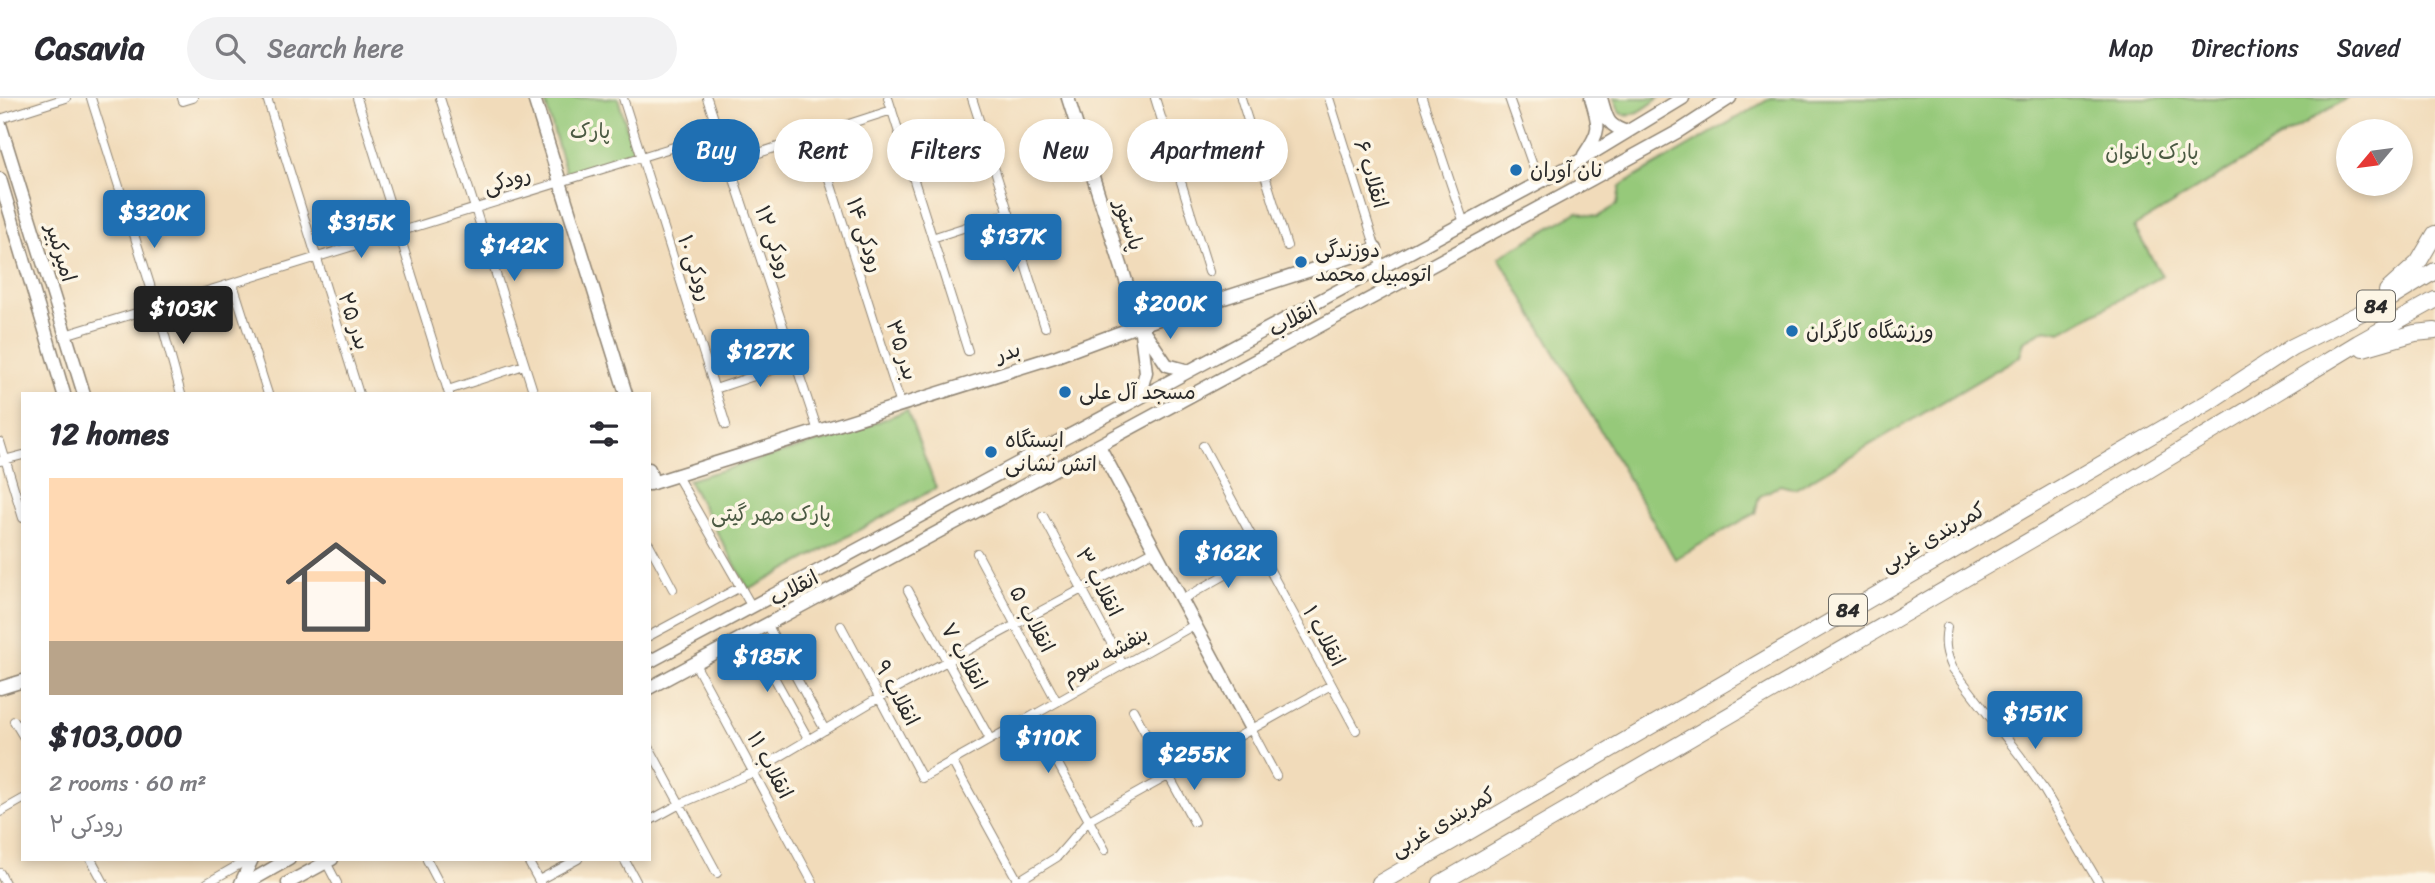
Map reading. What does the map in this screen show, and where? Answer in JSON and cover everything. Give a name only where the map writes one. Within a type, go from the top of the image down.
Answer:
[{"type":"highway","points":[[2362,313],[2417,263],[2435,234]]},
{"type":"highway","name":"کمربندی غربی","points":[[1380,883],[2207,403],[2292,347],[2362,313],[2435,271]]},
{"type":"highway","name":"84","points":[[1441,883],[2084,509],[2435,300]]},
{"type":"highway","points":[[2341,355],[2416,333],[2435,331]]},
{"type":"main road","points":[[534,98],[625,392]]},
{"type":"main road","name":"پاستور","points":[[1068,98],[1140,324]]},
{"type":"main road","points":[[1579,161],[1597,136],[1600,125],[1591,98]]},
{"type":"main road","points":[[1601,98],[1613,128],[1627,132]]},
{"type":"main road","name":"انقلاب","points":[[651,663],[1539,183],[1683,98]]},
{"type":"main road","name":"انقلاب","points":[[654,685],[1590,180],[1679,131],[1730,98]]},
{"type":"main road","name":"امیرکبیر","points":[[0,121],[83,392]]},
{"type":"main road","name":"امیرکبیر","points":[[0,179],[63,392]]},
{"type":"main road","name":"بدر","points":[[651,484],[1054,357],[1140,324],[1376,249]]},
{"type":"main road","points":[[30,275],[46,270]]},
{"type":"main road","points":[[1140,324],[1167,365],[1189,371]]},
{"type":"main road","points":[[1129,404],[1141,390],[1146,372],[1140,324]]},
{"type":"main road","points":[[1099,446],[1251,729]]},
{"type":"main road","points":[[0,688],[21,682]]},
{"type":"main road","points":[[241,883],[250,861]]},
{"type":"main road","points":[[288,883],[329,861]]},
{"type":"main road","points":[[247,883],[281,862]]},
{"type":"street","points":[[0,121],[66,98]]},
{"type":"street","points":[[91,98],[158,307],[180,392]]},
{"type":"street","points":[[182,98],[183,101],[193,98]]},
{"type":"street","name":"بدر ۲۵","points":[[267,98],[358,392]]},
{"type":"street","points":[[357,98],[449,392],[524,365]]},
{"type":"street","name":"رودکی ۱۰","points":[[623,98],[726,425]]},
{"type":"street","name":"رودکی ۱۲","points":[[707,98],[714,119]]},
{"type":"street","points":[[888,98],[968,351]]},
{"type":"street","points":[[972,98],[1045,327]]},
{"type":"street","points":[[1155,98],[1162,119]]},
{"type":"street","points":[[1241,98],[1247,119]]},
{"type":"street","name":"انقلاب ۶","points":[[1329,98],[1381,268]]},
{"type":"street","points":[[1422,98],[1464,223]]},
{"type":"street","points":[[1509,98],[1539,183]]},
{"type":"street","points":[[440,99],[533,392]]},
{"type":"street","points":[[864,119],[892,110]]},
{"type":"street","name":"رودکی","points":[[65,335],[672,148]]},
{"type":"street","name":"رودکی ۱۲","points":[[734,182],[818,431]]},
{"type":"street","name":"رودکی ۱۴","points":[[830,182],[870,306]]},
{"type":"street","points":[[1182,182],[1209,272]]},
{"type":"street","points":[[1267,182],[1287,246]]},
{"type":"street","points":[[932,237],[1009,213]]},
{"type":"street","points":[[233,284],[267,392]]},
{"type":"street","name":"بدر ۳۵","points":[[870,306],[901,405]]},
{"type":"street","points":[[715,389],[796,362]]},
{"type":"street","points":[[0,442],[3,461],[21,512]]},
{"type":"street","name":"انقلاب ۱","points":[[1203,446],[1356,730]]},
{"type":"street","points":[[3,461],[21,455]]},
{"type":"street","points":[[677,475],[752,607]]},
{"type":"street","name":"انقلاب ۳","points":[[1043,516],[1123,665]]},
{"type":"street","points":[[651,550],[673,589]]},
{"type":"street","points":[[651,820],[680,804],[754,772],[880,697],[1155,550]]},
{"type":"street","name":"انقلاب ۵","points":[[977,553],[1057,702]]},
{"type":"street","points":[[1181,600],[1261,555]]},
{"type":"street","points":[[651,635],[740,587]]},
{"type":"street","name":"انقلاب ۷","points":[[908,590],[990,739]]},
{"type":"street","points":[[768,624],[825,730]]},
{"type":"street","name":"بنفشه سوم","points":[[922,778],[1194,625]]},
{"type":"street","name":"انقلاب ۹","points":[[841,626],[922,778]]},
{"type":"street","points":[[1947,627],[1944,642],[1953,669],[2044,790],[2099,883]]},
{"type":"street","points":[[750,634],[809,740]]},
{"type":"street","name":"انقلاب ۱۱","points":[[695,664],[813,883]]},
{"type":"street","points":[[952,761],[1017,882],[1057,857],[1089,820],[1331,685]]},
{"type":"street","points":[[1133,710],[1194,822]]},
{"type":"street","points":[[1032,716],[1105,850]]},
{"type":"street","points":[[14,720],[21,732]]},
{"type":"street","points":[[1251,729],[1276,776]]},
{"type":"street","points":[[651,751],[718,873]]},
{"type":"street","points":[[0,811],[21,800]]},
{"type":"street","points":[[92,861],[104,883]]},
{"type":"street","points":[[206,883],[247,861]]},
{"type":"street","points":[[329,861],[337,883]]},
{"type":"street","points":[[428,861],[439,883]]},
{"type":"street","points":[[528,861],[539,882],[575,861]]},
{"type":"street","points":[[625,861],[637,883]]},
{"type":"street","points":[[0,873],[5,883]]},
{"type":"green space","name":"پارک","points":[[544,98],[618,98],[634,153],[566,173]]},
{"type":"green space","points":[[1614,98],[1659,98],[1641,111],[1625,114],[1620,113]]},
{"type":"green space","name":"ورزشگاه کارگران","points":[[1771,98],[2347,98],[2134,227],[2162,276],[2061,332],[2046,329],[2024,341],[2020,356],[1795,489],[1780,485],[1759,497],[1755,513],[1675,559],[1499,257],[1577,212],[1597,217],[1617,205],[1620,186]]},
{"type":"green space","name":"پارک مهر گیتی","points":[[907,410],[936,488],[749,590],[688,480],[850,433]]},
{"type":"place","name":"نان آوران","points":[[1516,170]]},
{"type":"place","name":"دوزندگی اتومبیل محمد","points":[[1301,262]]},
{"type":"place","name":"ورزشگاه کارگران","points":[[1792,331]]},
{"type":"place","name":"مسجد آل علی","points":[[1065,392]]},
{"type":"place","name":"ایستگاه اتش نشانی","points":[[991,452]]},
{"type":"park label","name":"پارک بانوان","points":[[2152,152]]}]
